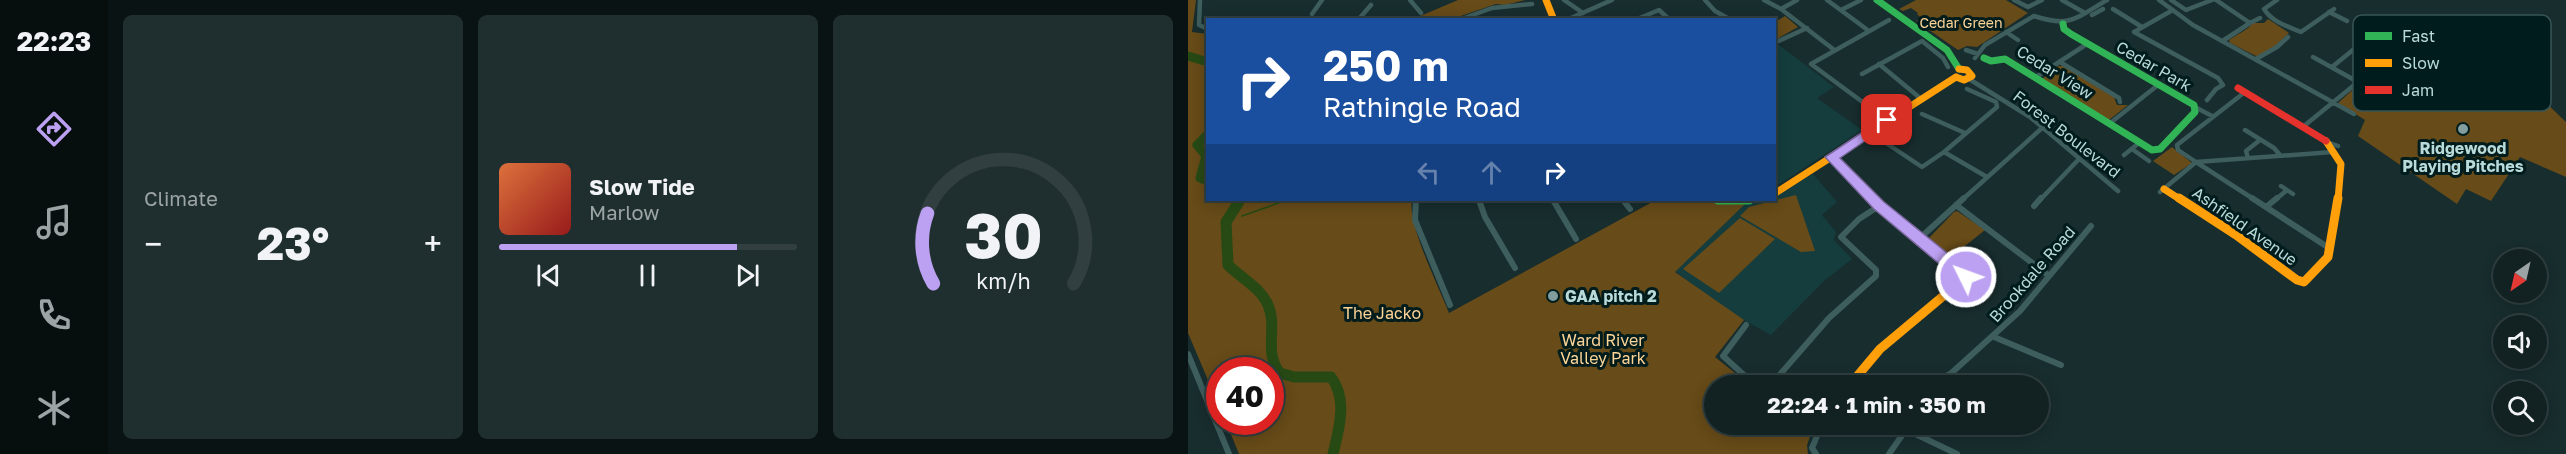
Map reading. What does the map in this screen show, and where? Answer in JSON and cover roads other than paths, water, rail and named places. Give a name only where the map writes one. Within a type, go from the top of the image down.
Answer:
[{"type":"street","points":[[1200,0],[1199,25],[1206,28]]},
{"type":"street","points":[[1312,14],[1322,0]]},
{"type":"street","points":[[1410,0],[1421,13]]},
{"type":"street","points":[[1546,0],[1553,18]]},
{"type":"street","points":[[1564,0],[1583,13]]},
{"type":"street","points":[[1571,18],[1612,0]]},
{"type":"street","points":[[1705,0],[1714,10],[1728,18]]},
{"type":"street","points":[[1764,0],[1781,9],[1833,49]]},
{"type":"street","points":[[1781,9],[1797,0]]},
{"type":"street","points":[[1827,0],[1869,30]]},
{"type":"street","points":[[1841,10],[1861,0]]},
{"type":"street","points":[[1877,0],[1947,50],[1958,73]]},
{"type":"street","points":[[2014,0],[2028,7],[2042,0]]},
{"type":"street","points":[[2062,0],[2085,13]]},
{"type":"street","points":[[1966,50],[1979,56],[1985,45],[2034,16],[2063,24],[2076,20],[2107,0]]},
{"type":"street","points":[[2159,0],[2171,11],[2354,114]]},
{"type":"street","points":[[2171,0],[2184,10],[2214,0],[2250,23]]},
{"type":"street","points":[[2277,0],[2264,9],[2265,12],[2299,34],[2334,9]]},
{"type":"street","points":[[1464,18],[1492,8],[1532,4]]},
{"type":"street","points":[[1360,18],[1371,5]]},
{"type":"street","points":[[2091,9],[2097,12]]},
{"type":"street","points":[[2092,15],[2103,9]]},
{"type":"street","points":[[2113,9],[2142,27]]},
{"type":"street","points":[[1639,18],[1657,10],[1663,12],[1668,18]]},
{"type":"street","points":[[2171,11],[2134,32],[2224,83],[2207,100]]},
{"type":"street","points":[[2329,12],[2347,21]]},
{"type":"street","points":[[2224,40],[2260,18]]},
{"type":"street","points":[[1887,120],[1811,64],[1833,49],[1889,20]]},
{"type":"street","name":"Cedar Park","points":[[2063,24],[2064,29],[2087,44],[2195,107],[2195,112],[2160,149],[2152,150],[2139,144]]},
{"type":"street","points":[[1776,43],[1807,28]]},
{"type":"street","points":[[2006,32],[2018,40]]},
{"type":"street","points":[[2256,59],[2277,47],[2288,37]]},
{"type":"street","points":[[1862,74],[1922,41],[1943,58],[1948,67]]},
{"type":"street","points":[[2036,77],[2087,44]]},
{"type":"street","points":[[2332,67],[2353,50]]},
{"type":"street","name":"Cedar View","points":[[1979,56],[1991,61],[2003,57],[2139,144]]},
{"type":"street","points":[[2313,57],[2353,79]]},
{"type":"street","name":"Cedar View","points":[[2060,62],[2120,98],[2120,102]]},
{"type":"street","points":[[1879,64],[1920,98]]},
{"type":"street","points":[[1776,193],[1958,73],[1971,72],[1972,76],[1969,79]]},
{"type":"street","name":"Forest Boulevard","points":[[1969,79],[2030,117],[2118,191]]},
{"type":"street","points":[[2109,124],[2158,85]]},
{"type":"street","points":[[2304,126],[2353,86]]},
{"type":"street","points":[[1883,141],[1922,167],[1944,152],[1997,105],[1989,98],[1967,89]]},
{"type":"street","points":[[2241,90],[2177,145],[2178,150],[2196,162],[2335,149]]},
{"type":"street","name":"Ashfield Avenue","points":[[2241,90],[2304,126],[2335,149],[2342,168],[2329,248],[2325,262],[2304,282],[2301,282],[2236,235],[2162,190],[2196,162],[2329,248]]},
{"type":"street","points":[[2195,107],[2212,116]]},
{"type":"street","points":[[1922,114],[1965,133]]},
{"type":"street","points":[[1920,238],[2042,128]]},
{"type":"street","points":[[2245,130],[2274,148],[2280,155]]},
{"type":"street","points":[[2248,158],[2246,151],[2260,140]]},
{"type":"street","points":[[2124,155],[2139,144]]},
{"type":"street","points":[[2132,149],[2149,161]]},
{"type":"street","points":[[1944,152],[1987,177]]},
{"type":"street","points":[[1831,157],[1879,206],[1966,277],[1880,349],[1858,375]]},
{"type":"street","points":[[2034,206],[2079,159]]},
{"type":"street","points":[[2218,176],[2225,170]]},
{"type":"street","points":[[2281,186],[2286,192],[2294,194]]},
{"type":"street","points":[[2266,207],[2286,192]]},
{"type":"street","points":[[1416,201],[1414,220],[1450,305]]},
{"type":"street","points":[[1479,201],[1485,218],[1515,268]]},
{"type":"street","points":[[1554,201],[1576,238]]},
{"type":"street","points":[[1624,201],[1630,209]]},
{"type":"street","points":[[1956,205],[2048,275]]},
{"type":"street","points":[[1780,375],[1829,318],[1876,276],[1876,270],[1841,237],[1859,219],[1879,206]]},
{"type":"street","name":"Brookdale Road","points":[[1948,375],[1994,337],[2034,296],[2048,275],[2091,226]]},
{"type":"street","points":[[1742,375],[1726,362],[1723,356],[1746,325]]},
{"type":"street","points":[[1994,337],[2061,365]]},
{"type":"street","points":[[1188,354],[1229,454]]},
{"type":"street","points":[[1814,451],[1819,435]]},
{"type":"street","points":[[1889,454],[1902,435]]},
{"type":"street","points":[[1923,435],[1957,454]]},
{"type":"waterway","points":[[1188,56],[1206,61]]},
{"type":"waterway","points":[[1206,136],[1197,145],[1206,156]]},
{"type":"waterway","points":[[1206,156],[1200,178],[1206,180]]},
{"type":"waterway","points":[[1239,201],[1226,222],[1228,265],[1255,288],[1268,305],[1272,322],[1272,357],[1280,373],[1294,377],[1331,377],[1341,404],[1338,435],[1333,454]]},
{"type":"waterway","points":[[1242,216],[1284,201]]},
{"type":"waterway","points":[[1226,222],[1233,220]]},
{"type":"place","name":"Ridgewood Playing Pitches","points":[[2463,129]]},
{"type":"place","name":"GAA pitch 2","points":[[1553,296]]},
{"type":"park label","name":"Cedar Green","points":[[1961,23]]},
{"type":"park label","name":"The Jacko","points":[[1382,313]]},
{"type":"park label","name":"Ward River Valley Park","points":[[1603,349]]}]
